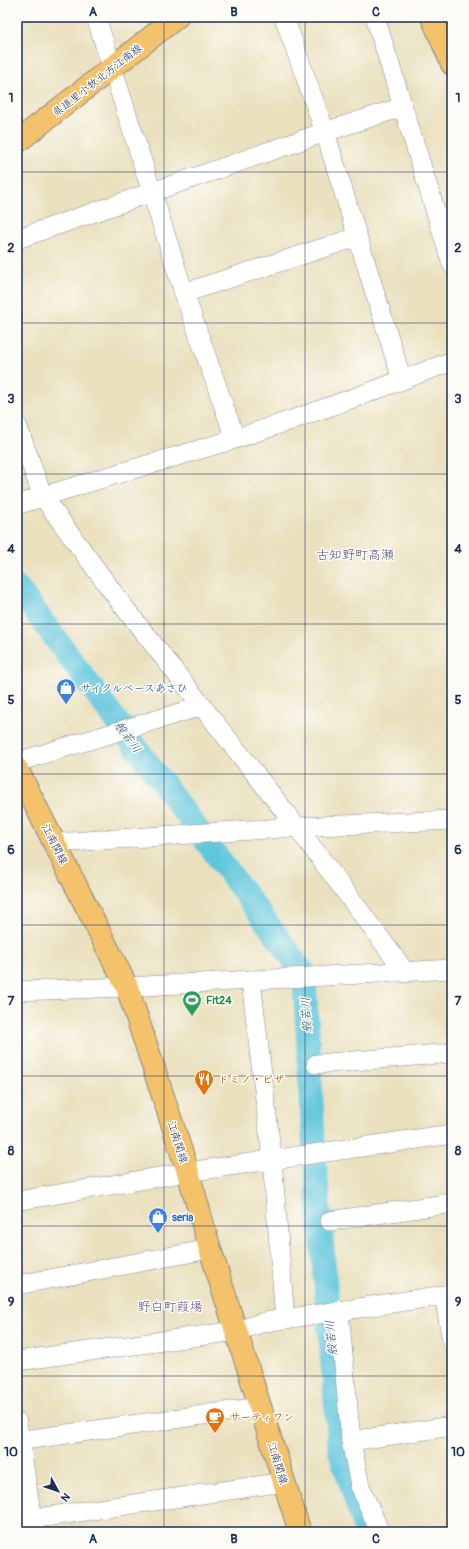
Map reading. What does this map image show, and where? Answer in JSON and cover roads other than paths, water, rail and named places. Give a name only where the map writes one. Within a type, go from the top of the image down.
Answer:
[{"type":"main road","name":"県道里小牧北方江南線","points":[[17,142],[177,17]]},
{"type":"main road","points":[[432,17],[452,64]]},
{"type":"main road","name":"江南関線","points":[[17,769],[126,987],[188,1172],[210,1249],[300,1532]]},
{"type":"street","points":[[96,17],[184,293],[235,438]]},
{"type":"street","points":[[284,17],[325,132],[402,380]]},
{"type":"street","points":[[375,17],[452,264]]},
{"type":"street","points":[[17,239],[325,132],[402,107]]},
{"type":"street","points":[[184,293],[358,237]]},
{"type":"street","points":[[17,505],[235,438],[452,361]]},
{"type":"street","points":[[17,425],[43,497],[120,602],[297,827],[406,973]]},
{"type":"street","points":[[17,762],[202,706]]},
{"type":"street","points":[[55,843],[297,827],[452,820]]},
{"type":"street","points":[[17,991],[406,973],[452,969]]},
{"type":"street","points":[[251,980],[272,1159],[285,1319]]},
{"type":"street","points":[[316,1064],[452,1053]]},
{"type":"street","points":[[17,1201],[272,1159],[452,1134]]},
{"type":"street","points":[[330,1221],[452,1203]]},
{"type":"street","points":[[17,1284],[210,1249]]},
{"type":"street","points":[[17,1362],[236,1331],[265,1322],[448,1295],[452,1342]]},
{"type":"street","points":[[339,1311],[351,1441],[360,1486],[380,1532]]},
{"type":"street","points":[[18,1441],[260,1407]]},
{"type":"street","points":[[17,1422],[28,1524],[284,1482]]},
{"type":"street","points":[[351,1441],[452,1426]]},
{"type":"waterway","name":"般若川","points":[[17,587],[304,973],[315,1162],[340,1451],[366,1532]]},
{"type":"place","name":"サイクルベースあさひ","points":[[66,705]]},
{"type":"place","name":"Fit24","points":[[192,1017]]},
{"type":"place","name":"ドミノ・ピザ","points":[[204,1096]]},
{"type":"place","name":"seria","points":[[158,1234]]},
{"type":"place","name":"サーティワン","points":[[215,1434]]},
{"type":"district","name":"古知野町高瀬","points":[[355,554]]},
{"type":"district","name":"野白町葭場","points":[[170,1306]]}]
